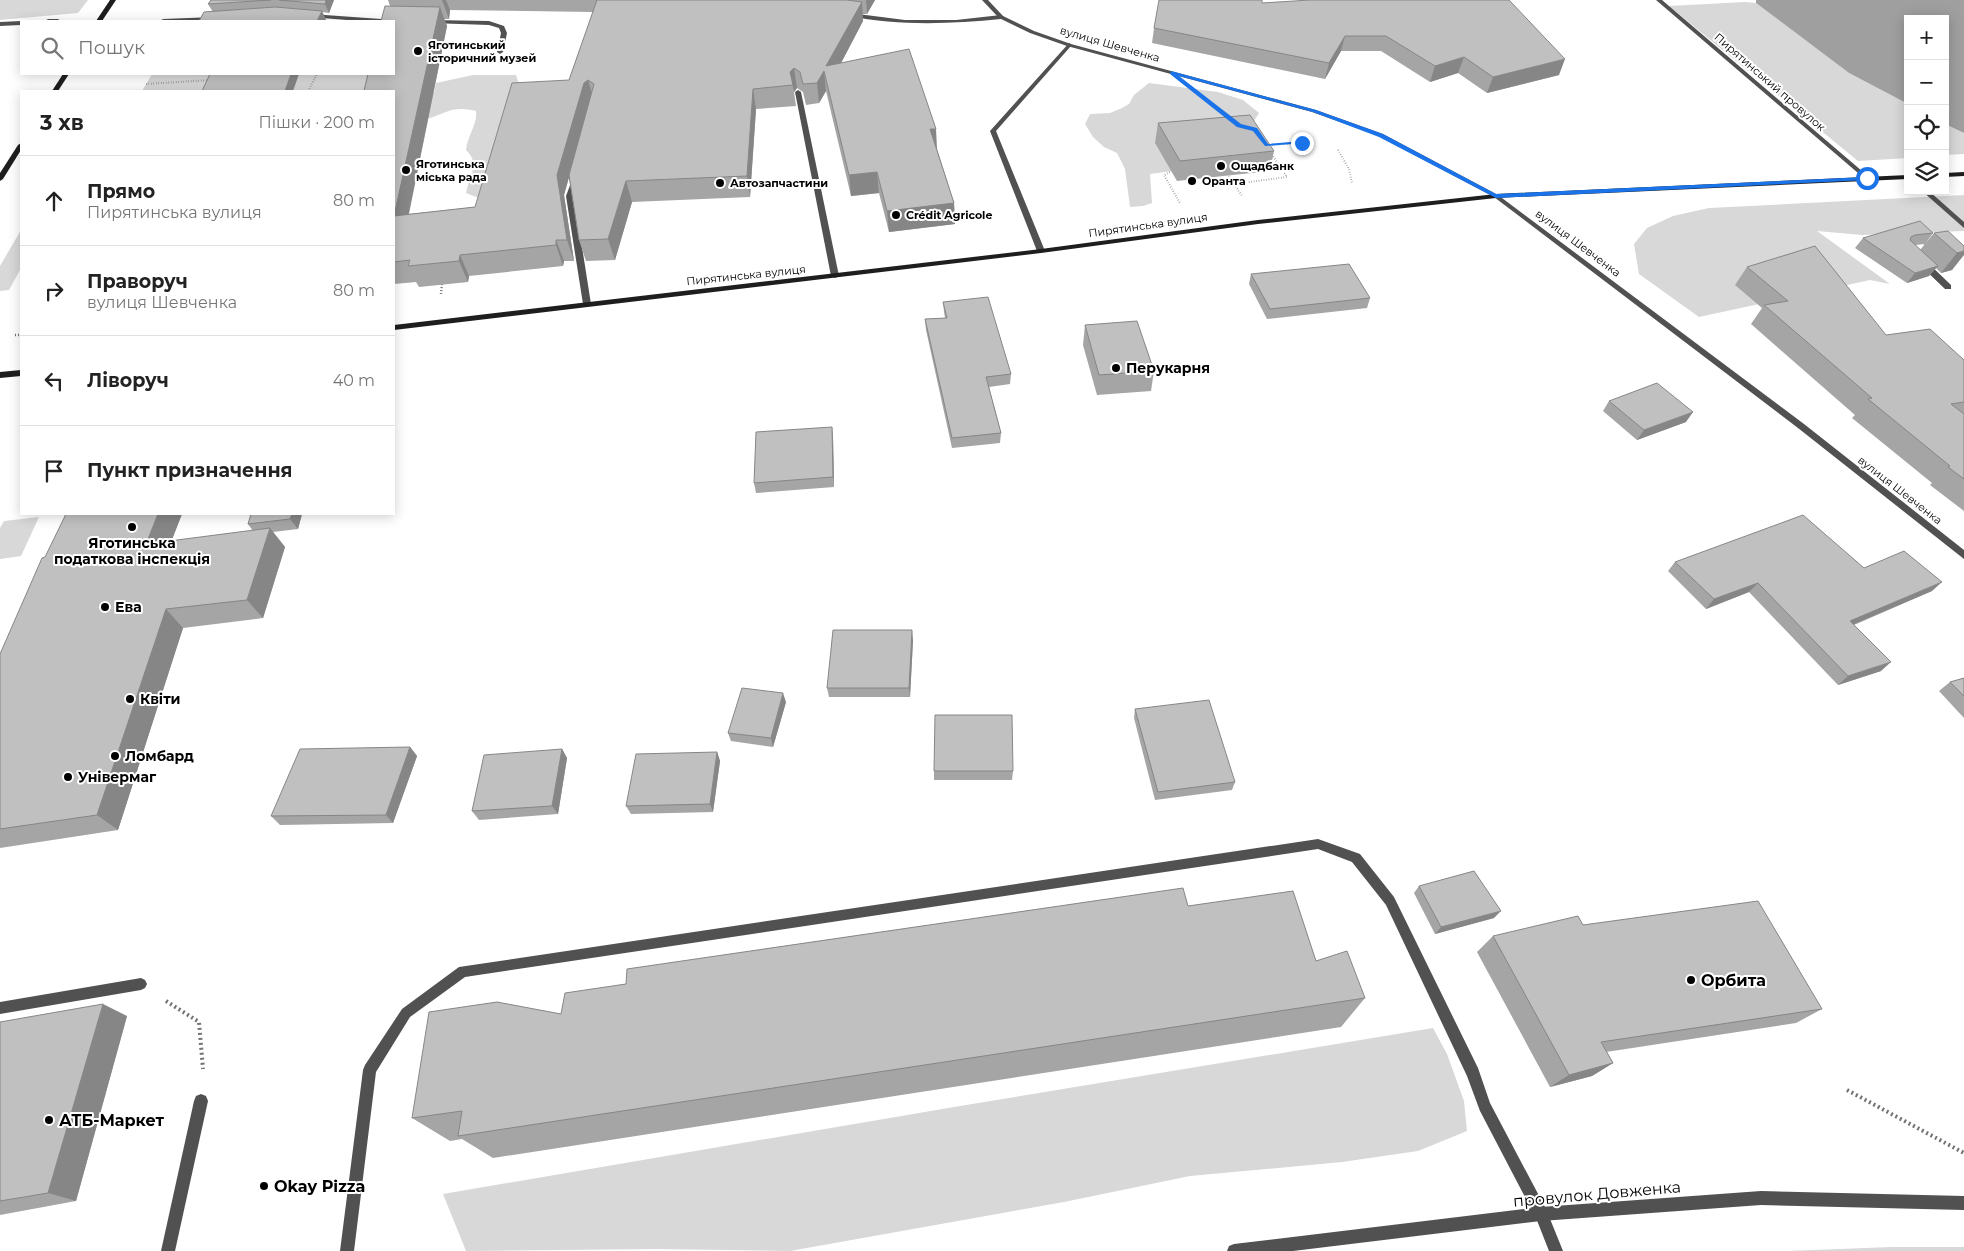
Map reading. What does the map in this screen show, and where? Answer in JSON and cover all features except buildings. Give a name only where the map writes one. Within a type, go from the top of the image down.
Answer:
[{"type":"main road","points":[[100,20],[113,0]]},
{"type":"main road","points":[[56,90],[65,75]]},
{"type":"main road","points":[[0,179],[20,147]]},
{"type":"main road","points":[[1949,175],[1964,174]]},
{"type":"main road","name":"Пирятинська вулиця","points":[[395,328],[1041,251],[1258,222],[1496,196],[1904,177]]},
{"type":"main road","points":[[0,375],[20,373]]},
{"type":"street","name":"вулиця Шевченка","points":[[985,0],[1001,17],[1032,32],[1069,46],[1314,111],[1381,136],[1496,196],[1801,426],[1964,555]]},
{"type":"street","name":"Пирятинський провулок","points":[[1659,0],[1867,178]]},
{"type":"street","points":[[846,15],[905,22],[956,22],[1001,17]]},
{"type":"street","points":[[306,16],[366,20]]},
{"type":"street","points":[[180,20],[215,18]]},
{"type":"street","points":[[423,22],[489,23],[502,27],[504,34],[500,52]]},
{"type":"street","points":[[0,24],[20,23]]},
{"type":"street","points":[[1041,251],[993,131],[1069,46]]},
{"type":"street","points":[[798,92],[835,276]]},
{"type":"street","points":[[578,168],[570,196],[587,304]]},
{"type":"street","points":[[1930,195],[1964,226]]},
{"type":"street","points":[[1915,255],[1948,287]]},
{"type":"street","points":[[347,1251],[370,1070],[406,1013],[463,971],[1318,844],[1356,858],[1390,902],[1473,1073],[1485,1106],[1541,1214],[1556,1251]]},
{"type":"street","points":[[0,1008],[141,984]]},
{"type":"street","points":[[168,1251],[201,1101]]},
{"type":"street","name":"провулок Довженка","points":[[1234,1251],[1541,1214],[1761,1198],[1964,1203]]},
{"type":"path","points":[[309,90],[316,75]]},
{"type":"path","points":[[146,84],[216,79]]},
{"type":"path","points":[[1229,176],[1234,184],[1287,177],[1267,145],[1317,142]]},
{"type":"path","points":[[1336,147],[1340,152]]},
{"type":"path","points":[[1172,171],[1164,175],[1183,209]]},
{"type":"path","points":[[15,335],[20,335]]},
{"type":"path","points":[[141,984],[199,1022],[203,1072],[201,1101]]},
{"type":"path","points":[[1847,1090],[1964,1153]]},
{"type":"shaded area","points":[[0,0],[88,0],[78,13],[0,20]]},
{"type":"shaded area","points":[[1756,0],[1964,0],[1964,133],[1949,126],[1949,15],[1904,15],[1904,102],[1849,73],[1756,3]]},
{"type":"shaded area","points":[[1756,3],[1849,73],[1904,102],[1904,158],[1858,161],[1669,6]]},
{"type":"shaded area","points":[[151,75],[382,75],[378,90],[143,90]]},
{"type":"shaded area","points":[[473,75],[516,75],[520,87],[491,197],[476,197],[466,193],[473,170],[473,160],[466,150],[476,111],[457,109],[417,121],[395,122],[395,97],[434,93],[436,83]]},
{"type":"shaded area","points":[[1149,83],[1218,92],[1243,100],[1259,113],[1246,134],[1156,143],[1172,171],[1150,174],[1152,203],[1130,207],[1125,169],[1117,153],[1104,147],[1093,137],[1085,124],[1090,114],[1110,113],[1129,104],[1134,95]]},
{"type":"shaded area","points":[[1949,126],[1964,133],[1964,154],[1949,155]]},
{"type":"shaded area","points":[[1964,195],[1964,231],[1862,235],[1817,231],[1890,284],[1870,280],[1699,317],[1639,274],[1634,244],[1647,228],[1673,216],[1709,208]]},
{"type":"shaded area","points":[[20,232],[20,270],[9,290],[0,291],[0,266]]},
{"type":"shaded area","points":[[39,517],[21,556],[0,559],[0,528],[4,521]]},
{"type":"shaded area","points":[[1433,1028],[1447,1054],[1464,1101],[1467,1131],[1418,1151],[1342,1162],[1190,1176],[1064,1202],[790,1251],[656,1249],[466,1251],[443,1194],[960,1106]]},
{"type":"shaded area","points":[[1892,1247],[1964,1247],[1964,1251],[1787,1251]]},
{"type":"place","name":"Яготинський історичний музей","points":[[418,51]]},
{"type":"place","name":"Ощадбанк","points":[[1221,166]]},
{"type":"place","name":"Яготинська міська рада","points":[[406,170]]},
{"type":"place","name":"Оранта","points":[[1192,181]]},
{"type":"place","name":"Автозапчастини","points":[[720,183]]},
{"type":"place","name":"Crédit Agricole","points":[[896,215]]},
{"type":"place","name":"Перукарня","points":[[1116,368]]},
{"type":"place","name":"Яготинська податкова інспекція","points":[[132,527]]},
{"type":"place","name":"Ева","points":[[105,607]]},
{"type":"place","name":"Квіти","points":[[130,699]]},
{"type":"place","name":"Ломбард","points":[[115,756]]},
{"type":"place","name":"Універмаг","points":[[68,777]]},
{"type":"place","name":"Орбита","points":[[1691,980]]},
{"type":"place","name":"АТБ-Маркет","points":[[49,1120]]},
{"type":"place","name":"Okay Pizza","points":[[264,1186]]},
{"type":"route","points":[[1302,143],[1267,145],[1255,130],[1239,126],[1171,73],[1314,111],[1381,136],[1496,196],[1867,178]]}]
